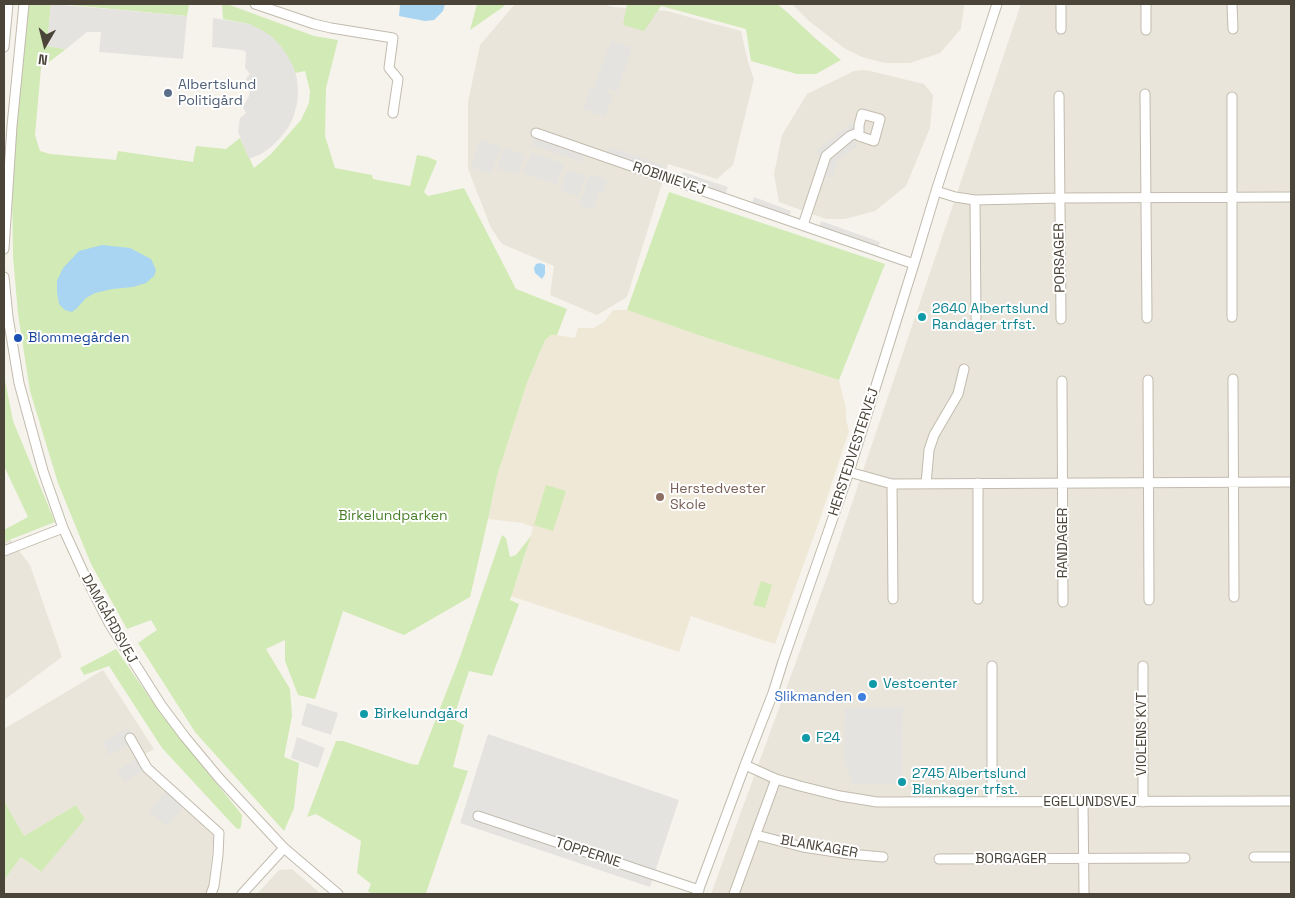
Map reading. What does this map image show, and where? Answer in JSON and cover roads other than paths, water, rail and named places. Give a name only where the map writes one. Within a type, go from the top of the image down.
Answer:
[{"type":"street","points":[[4,47],[8,4]]},
{"type":"street","points":[[4,249],[8,125],[24,4]]},
{"type":"street","points":[[255,4],[314,24],[393,38],[389,68],[398,78],[393,113]]},
{"type":"street","name":"HERSTEDVESTERVEJ","points":[[698,892],[773,693],[849,472],[996,4]]},
{"type":"street","points":[[1061,4],[1061,29]]},
{"type":"street","points":[[1146,4],[1146,30]]},
{"type":"street","points":[[1232,4],[1233,29]]},
{"type":"street","points":[[1146,94],[1146,318]]},
{"type":"street","name":"PORSAGER","points":[[1059,96],[1061,319]]},
{"type":"street","points":[[1232,97],[1232,317]]},
{"type":"street","points":[[802,225],[826,156],[850,136],[860,132]]},
{"type":"street","name":"ROBINIEVEJ","points":[[536,133],[914,264]]},
{"type":"street","points":[[936,191],[958,198],[976,200],[1291,197]]},
{"type":"street","points":[[976,200],[976,318]]},
{"type":"street","name":"DAMGÅRDSVEJ","points":[[4,277],[8,316],[21,391],[43,471],[63,528],[109,623],[161,705],[219,778],[284,848],[338,894]]},
{"type":"street","points":[[926,484],[929,450],[934,434],[958,394],[964,369]]},
{"type":"street","points":[[1233,379],[1234,597]]},
{"type":"street","points":[[1148,380],[1149,600]]},
{"type":"street","name":"RANDAGER","points":[[1062,381],[1063,602]]},
{"type":"street","points":[[849,472],[892,484],[1291,482]]},
{"type":"street","points":[[892,484],[893,599]]},
{"type":"street","points":[[978,484],[978,599]]},
{"type":"street","points":[[4,551],[63,528]]},
{"type":"street","points":[[992,666],[992,802]]},
{"type":"street","name":"VIOLENS KVT","points":[[1143,666],[1143,802]]},
{"type":"street","points":[[130,738],[148,768],[218,833],[218,855],[213,890]]},
{"type":"street","name":"EGELUNDSVEJ","points":[[745,765],[776,779],[820,792],[877,802],[1291,801]]},
{"type":"street","points":[[734,894],[776,779]]},
{"type":"street","points":[[1083,802],[1084,894]]},
{"type":"street","name":"TOPPERNE","points":[[478,816],[698,892]]},
{"type":"street","name":"BLANKAGER","points":[[756,835],[802,847],[883,857]]},
{"type":"street","points":[[242,894],[284,848]]},
{"type":"street","points":[[1254,857],[1291,857]]},
{"type":"street","name":"BORGAGER","points":[[939,859],[1185,858]]},
{"type":"water","points":[[445,4],[443,11],[434,20],[425,21],[399,16],[400,5]]},
{"type":"water","points":[[102,245],[130,248],[151,259],[156,270],[154,276],[146,283],[133,287],[95,293],[86,298],[72,312],[65,310],[59,304],[57,292],[57,281],[63,268],[79,251]]},
{"type":"water","points":[[536,264],[545,265],[545,274],[542,279],[535,273],[534,268]]},
{"type":"place","name":"Albertslund Politigård","points":[[168,93]]},
{"type":"place","name":"2640 Albertslund Randager trfst.","points":[[922,317]]},
{"type":"place","name":"Blommegården","points":[[18,338]]},
{"type":"place","name":"Herstedvester Skole","points":[[660,497]]},
{"type":"place","name":"Vestcenter","points":[[873,684]]},
{"type":"place","name":"Slikmanden","points":[[862,697]]},
{"type":"place","name":"Birkelundgård","points":[[364,714]]},
{"type":"place","name":"F24","points":[[806,738]]},
{"type":"place","name":"2745 Albertslund Blankager trfst.","points":[[902,782]]},
{"type":"park label","name":"Birkelundparken","points":[[393,516]]}]
